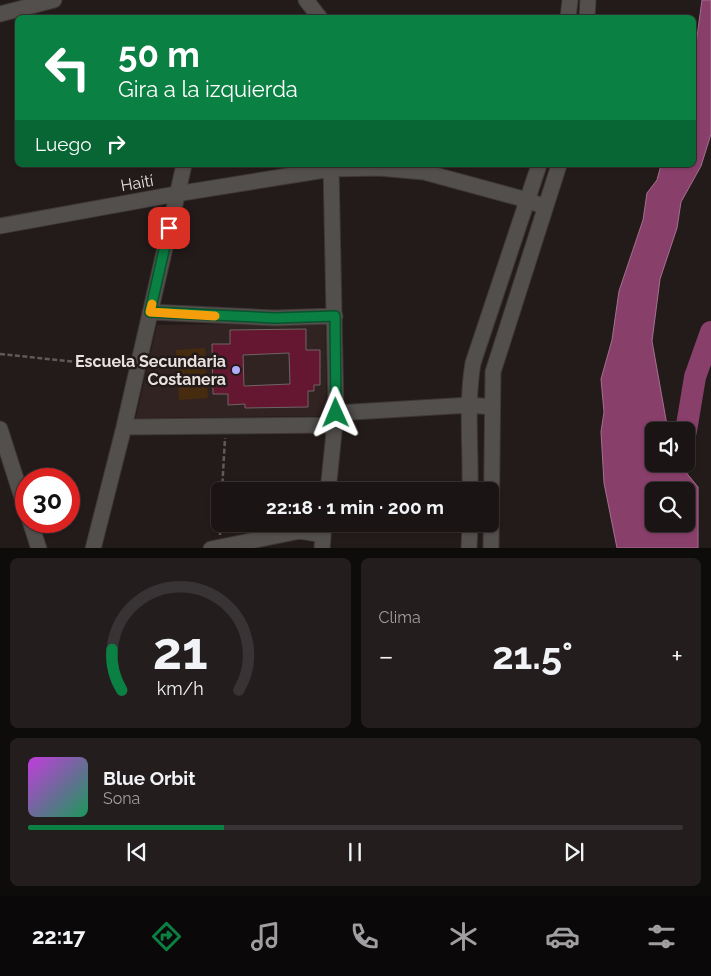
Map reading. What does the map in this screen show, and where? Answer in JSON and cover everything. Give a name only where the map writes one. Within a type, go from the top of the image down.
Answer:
[{"type":"street","points":[[0,14],[54,0]]},
{"type":"street","points":[[306,0],[318,15]]},
{"type":"street","points":[[568,15],[570,0]]},
{"type":"street","points":[[586,15],[588,0]]},
{"type":"street","points":[[93,548],[124,427],[183,167]]},
{"type":"street","points":[[329,482],[336,419],[331,167]]},
{"type":"street","name":"Haití","points":[[0,226],[331,167],[380,168],[424,172],[527,200],[545,207]]},
{"type":"street","points":[[470,482],[470,406],[473,363],[538,167]]},
{"type":"street","points":[[491,548],[493,372],[558,167]]},
{"type":"street","points":[[150,312],[275,318],[335,316]]},
{"type":"street","points":[[124,427],[226,426],[336,419],[470,406],[492,407]]},
{"type":"street","points":[[0,428],[15,475]]},
{"type":"street","points":[[211,548],[300,531],[323,536]]},
{"type":"street","points":[[469,548],[470,532]]},
{"type":"street","points":[[34,533],[38,548]]},
{"type":"path","points":[[0,354],[138,368]]},
{"type":"path","points":[[223,482],[226,426]]},
{"type":"shaded area","points":[[702,0],[711,0],[711,134],[701,166],[681,202],[677,228],[660,279],[652,341],[666,422],[645,422],[645,472],[686,472],[694,482],[645,482],[645,532],[695,532],[695,483],[698,487],[698,548],[617,548],[604,483],[601,432],[604,412],[601,379],[612,340],[619,291],[643,220],[647,193],[657,180],[660,167],[696,167],[696,44]]},
{"type":"shaded area","name":"Escuela Secundaria Costanera","points":[[325,323],[327,416],[136,418],[157,325]]},
{"type":"shaded area","points":[[205,348],[208,398],[179,400],[176,350]]},
{"type":"building","points":[[306,329],[306,350],[320,350],[320,385],[314,385],[314,391],[308,391],[308,407],[245,408],[245,404],[228,405],[228,394],[213,394],[212,344],[230,344],[230,330]],"holes":[[[289,353],[290,384],[244,386],[243,355]]]},
{"type":"waterway","points":[[688,422],[695,377],[711,332]]},
{"type":"slow traffic","points":[[152,304],[150,312],[215,316]]},
{"type":"place","name":"Escuela Secundaria Costanera","points":[[236,370]]},
{"type":"route","points":[[169,228],[150,312],[275,318],[335,316],[336,413]]}]
